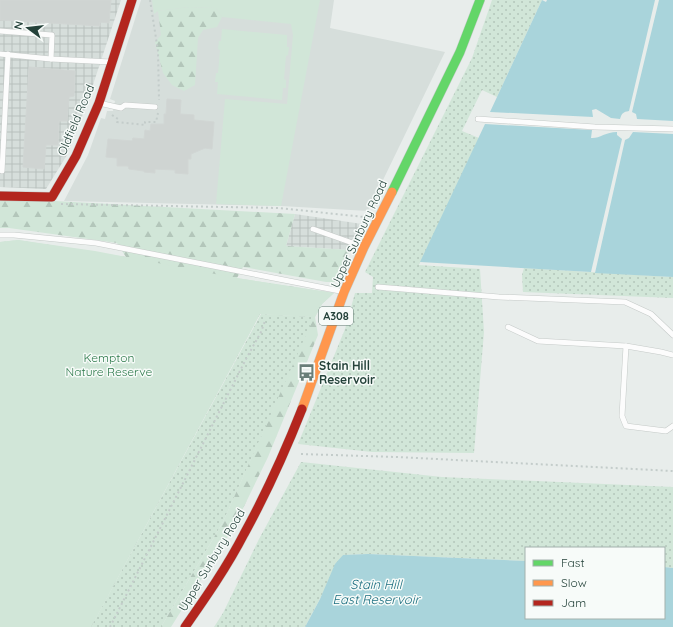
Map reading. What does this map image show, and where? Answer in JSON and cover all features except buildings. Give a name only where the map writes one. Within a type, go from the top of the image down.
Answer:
[{"type":"main road","name":"Oldfield Road","points":[[52,197],[76,156],[99,104],[132,0]]},
{"type":"main road","name":"Upper Sunbury Road","points":[[185,627],[213,587],[244,535],[281,460],[308,396],[344,292],[364,247],[411,155],[460,52],[480,0]]},
{"type":"main road","points":[[0,196],[52,197]]},
{"type":"lane","points":[[0,32],[52,35],[51,59]]},
{"type":"lane","points":[[0,54],[51,59],[112,62]]},
{"type":"lane","points":[[2,171],[8,54]]},
{"type":"lane","points":[[99,104],[121,108],[125,105],[157,107]]},
{"type":"lane","points":[[478,119],[595,127],[673,129]]},
{"type":"lane","points":[[312,229],[364,247]]},
{"type":"lane","points":[[0,235],[96,243],[344,292]]},
{"type":"lane","points":[[378,286],[499,297],[625,302],[651,314],[673,335]]},
{"type":"lane","points":[[508,327],[538,341],[626,346],[673,355]]},
{"type":"lane","points":[[626,346],[622,416],[626,426],[666,431],[673,426]]},
{"type":"path","points":[[111,114],[118,119],[118,122],[144,125],[145,122],[156,122],[160,90],[158,51],[150,0]]},
{"type":"path","points":[[52,197],[62,205],[279,208],[370,217],[366,225],[374,228]]},
{"type":"path","points":[[110,627],[261,332],[265,321]]},
{"type":"path","points":[[299,454],[396,457],[673,471]]},
{"type":"shaded area","points":[[0,0],[121,0],[86,106],[67,155],[46,189],[0,187]]},
{"type":"shaded area","points":[[141,0],[334,0],[330,28],[445,52],[368,211],[281,206],[64,201],[88,155],[101,118],[105,119],[107,111],[113,111],[115,101],[110,99]]},
{"type":"shaded area","points":[[295,214],[362,224],[350,250],[286,246]]},
{"type":"green space","points":[[152,0],[320,0],[281,206],[216,204],[225,99],[287,104],[293,35],[291,24],[222,17],[216,8],[189,7],[158,11],[154,14]]},
{"type":"green space","points":[[492,0],[542,0],[497,97],[482,90],[462,131],[479,138],[419,265],[480,269],[484,332],[474,453],[372,452],[298,444],[345,329],[355,293],[372,293],[373,277],[365,272],[472,58]]},
{"type":"green space","points":[[189,7],[216,8],[222,17],[217,27],[203,30],[198,38],[195,85],[184,91],[172,85],[163,73],[155,42],[161,35],[158,11]]},
{"type":"green space","points":[[222,29],[287,35],[287,47],[289,47],[288,55],[286,56],[284,79],[286,80],[286,88],[283,88],[282,100],[217,94],[218,82],[215,82],[216,73],[218,73],[220,50],[218,49],[219,41],[221,41]]},
{"type":"green space","name":"Kempton Nature Reserve","points":[[0,198],[295,214],[286,246],[350,250],[335,282],[326,282],[243,267],[237,278],[334,293],[322,304],[315,317],[318,335],[268,457],[234,527],[171,627],[161,627],[223,522],[314,317],[260,314],[91,627],[0,627],[0,242],[18,240],[126,257],[117,243],[0,228]]},
{"type":"green space","name":"Kempton Nature Reserve","points":[[18,240],[95,251],[236,278],[334,293],[322,304],[315,317],[260,314],[91,627],[0,627],[0,242]]},
{"type":"green space","points":[[524,268],[673,277],[673,298],[523,292],[522,275]]},
{"type":"green space","points":[[261,314],[315,317],[223,522],[161,627],[91,627]]},
{"type":"green space","points":[[301,462],[442,477],[673,487],[673,568],[665,567],[665,547],[525,547],[525,561],[368,554],[343,555],[305,627],[214,627],[223,613],[259,539]]},
{"type":"water","points":[[542,0],[546,2],[547,0],[655,0],[629,111],[623,113],[620,119],[611,118],[596,109],[592,110],[593,117],[490,112]]},
{"type":"water","points":[[659,0],[673,0],[673,121],[637,119],[636,114],[632,112]]},
{"type":"water","points":[[485,124],[592,130],[591,138],[617,132],[617,135],[622,139],[591,272],[420,262]]},
{"type":"water","points":[[633,132],[673,134],[673,277],[595,273],[625,140],[629,138]]},
{"type":"water","name":"Stain Hill East Reservoir","points":[[368,554],[525,561],[525,619],[665,619],[665,567],[673,568],[673,627],[305,627],[320,599],[335,564],[343,555]]},
{"type":"traffic: fast","points":[[392,192],[460,52],[480,0]]},
{"type":"traffic: slow","points":[[302,409],[344,292],[364,247],[392,192]]},
{"type":"traffic: jam","points":[[0,196],[52,197],[76,156],[99,103],[132,0]]},
{"type":"traffic: jam","points":[[185,627],[231,558],[260,504],[302,409]]},
{"type":"place","name":"Stain Hill Reservoir","points":[[306,373]]}]
